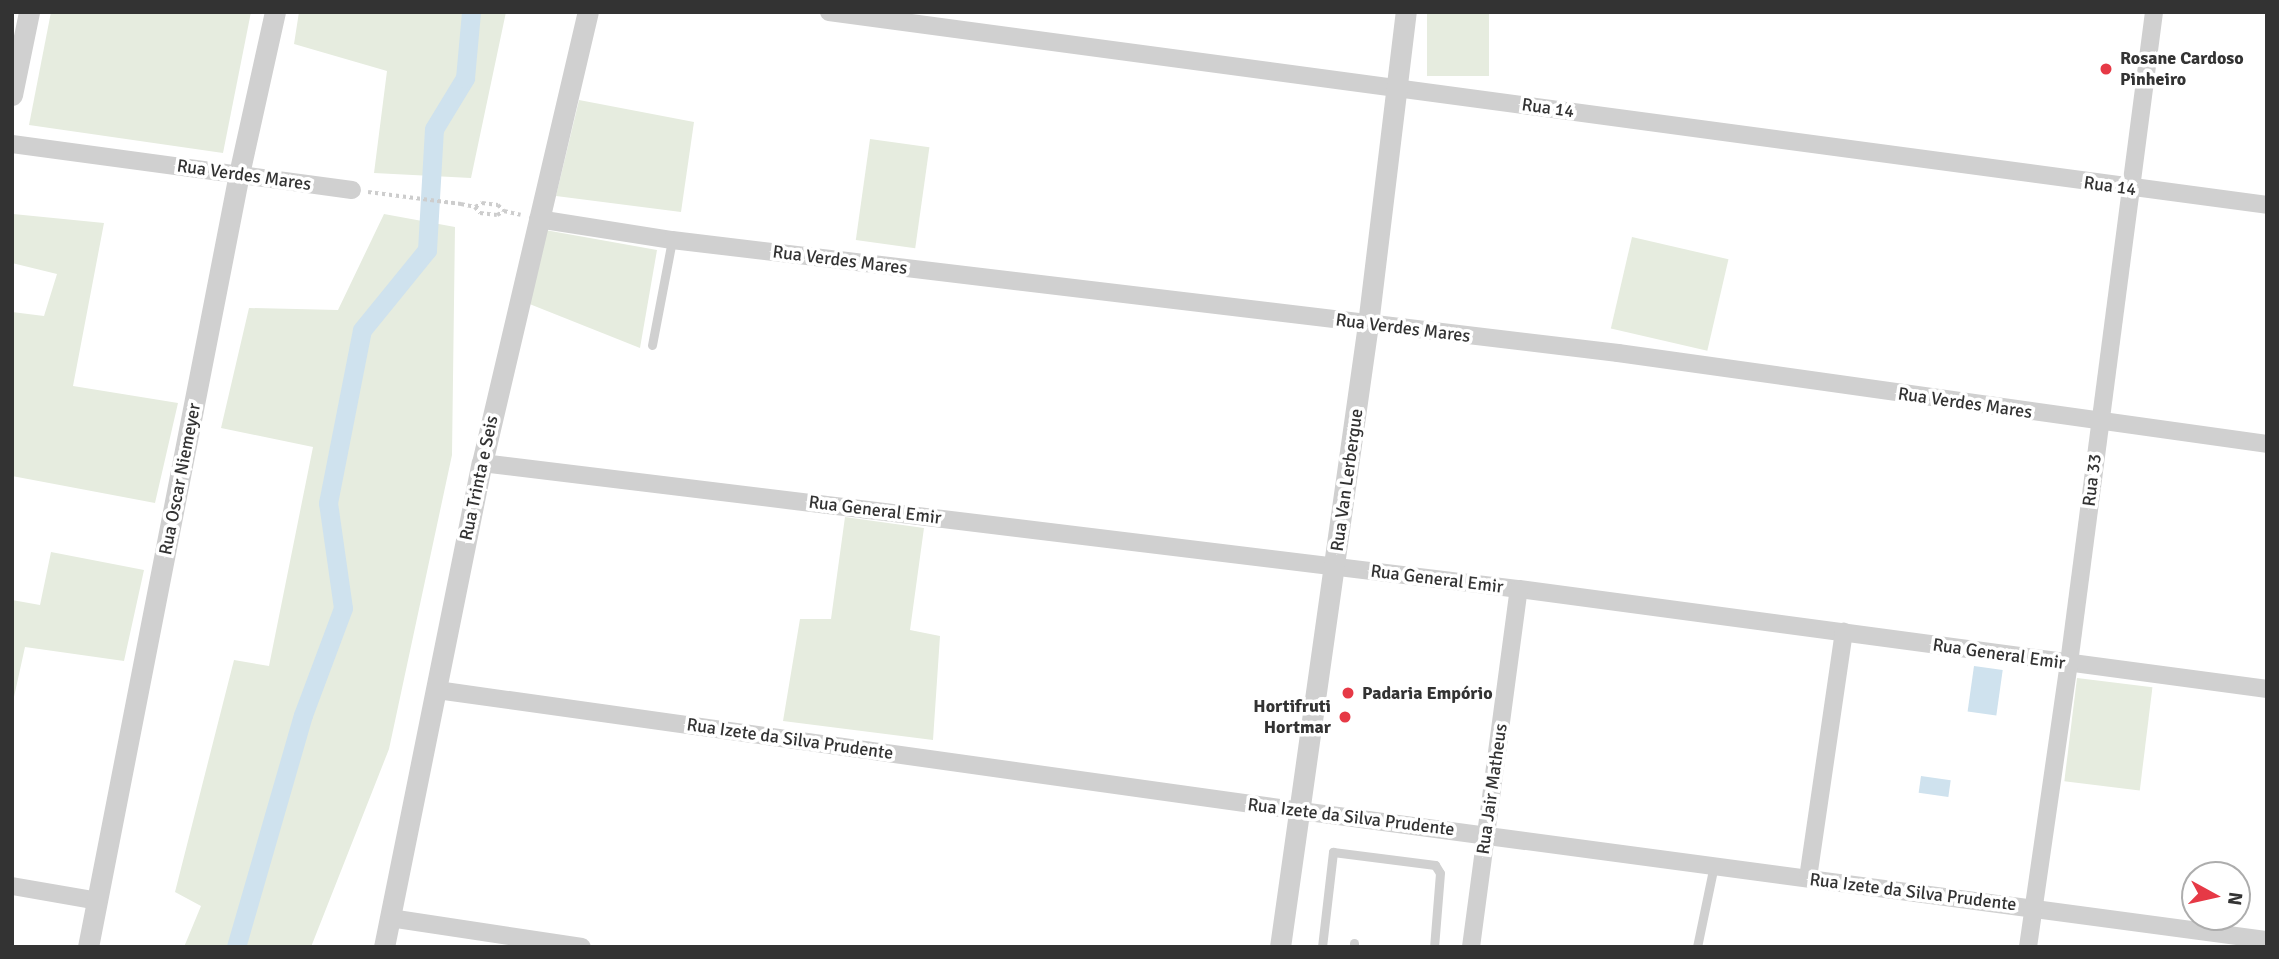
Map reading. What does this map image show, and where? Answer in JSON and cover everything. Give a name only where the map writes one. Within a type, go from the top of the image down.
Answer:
[{"type":"street","points":[[12,95],[29,12]]},
{"type":"street","name":"Rua Oscar Niemeyer","points":[[88,947],[239,174],[275,12]]},
{"type":"street","name":"Rua Trinta e Seis","points":[[384,947],[482,463],[537,219],[588,12]]},
{"type":"street","name":"Rua 14","points":[[829,12],[2267,205]]},
{"type":"street","name":"Rua Van Lerbergue","points":[[1280,947],[1368,324],[1406,12]]},
{"type":"street","name":"Rua 33","points":[[2028,947],[2069,663],[2154,12]]},
{"type":"street","name":"Rua Verdes Mares","points":[[12,144],[352,190]]},
{"type":"street","name":"Rua Verdes Mares","points":[[537,219],[672,240],[1618,354],[2267,444]]},
{"type":"street","name":"Rua General Emir","points":[[482,463],[1519,589],[2267,689]]},
{"type":"street","name":"Rua Jair Matheus","points":[[1471,947],[1519,589]]},
{"type":"street","points":[[1808,878],[1844,632]]},
{"type":"street","name":"Rua Izete da Silva Prudente","points":[[437,690],[1301,811],[2267,940]]},
{"type":"street","points":[[12,886],[98,901]]},
{"type":"street","points":[[390,918],[582,947]]},
{"type":"lane","points":[[653,345],[672,240]]},
{"type":"lane","points":[[1322,947],[1333,852],[1435,865],[1440,873],[1434,947]]},
{"type":"lane","points":[[1697,947],[1714,865]]},
{"type":"path","points":[[352,190],[461,204],[475,207],[480,213],[497,215],[504,211],[498,205],[482,203],[475,207]]},
{"type":"shaded area","points":[[51,12],[251,12],[223,153],[29,125]]},
{"type":"shaded area","points":[[299,12],[506,12],[471,178],[374,173],[387,71],[294,44]]},
{"type":"shaded area","points":[[1427,12],[1489,12],[1489,76],[1427,76]]},
{"type":"shaded area","points":[[579,100],[694,122],[681,212],[556,196]]},
{"type":"shaded area","points":[[870,139],[929,147],[915,248],[856,240]]},
{"type":"shaded area","points":[[13,214],[104,223],[73,386],[178,403],[155,503],[12,476],[12,312],[44,316],[57,274],[12,263]]},
{"type":"shaded area","points":[[384,214],[455,227],[452,455],[389,749],[311,947],[184,947],[201,906],[175,892],[234,660],[269,666],[313,447],[221,428],[249,308],[338,310]]},
{"type":"shaded area","points":[[545,230],[657,250],[640,348],[527,303]]},
{"type":"shaded area","points":[[1632,237],[1728,259],[1707,351],[1611,329]]},
{"type":"shaded area","points":[[845,517],[924,528],[910,630],[940,636],[933,740],[783,721],[800,619],[831,619]]},
{"type":"shaded area","points":[[51,552],[144,570],[124,661],[25,647],[12,706],[12,600],[40,605]]},
{"type":"shaded area","points":[[2077,678],[2152,687],[2140,790],[2064,781]]},
{"type":"water","points":[[1974,666],[2003,670],[1996,716],[1968,712]]},
{"type":"water","points":[[1921,776],[1951,780],[1948,797],[1919,793]]},
{"type":"waterway","points":[[236,947],[303,715],[343,608],[328,503],[362,330],[427,250],[434,129],[465,78],[471,12]]},
{"type":"place","name":"Rosane Cardoso Pinheiro","points":[[2106,69]]},
{"type":"place","name":"Padaria Empório","points":[[1348,693]]},
{"type":"place","name":"Hortifruti Hortmar","points":[[1345,717]]}]
